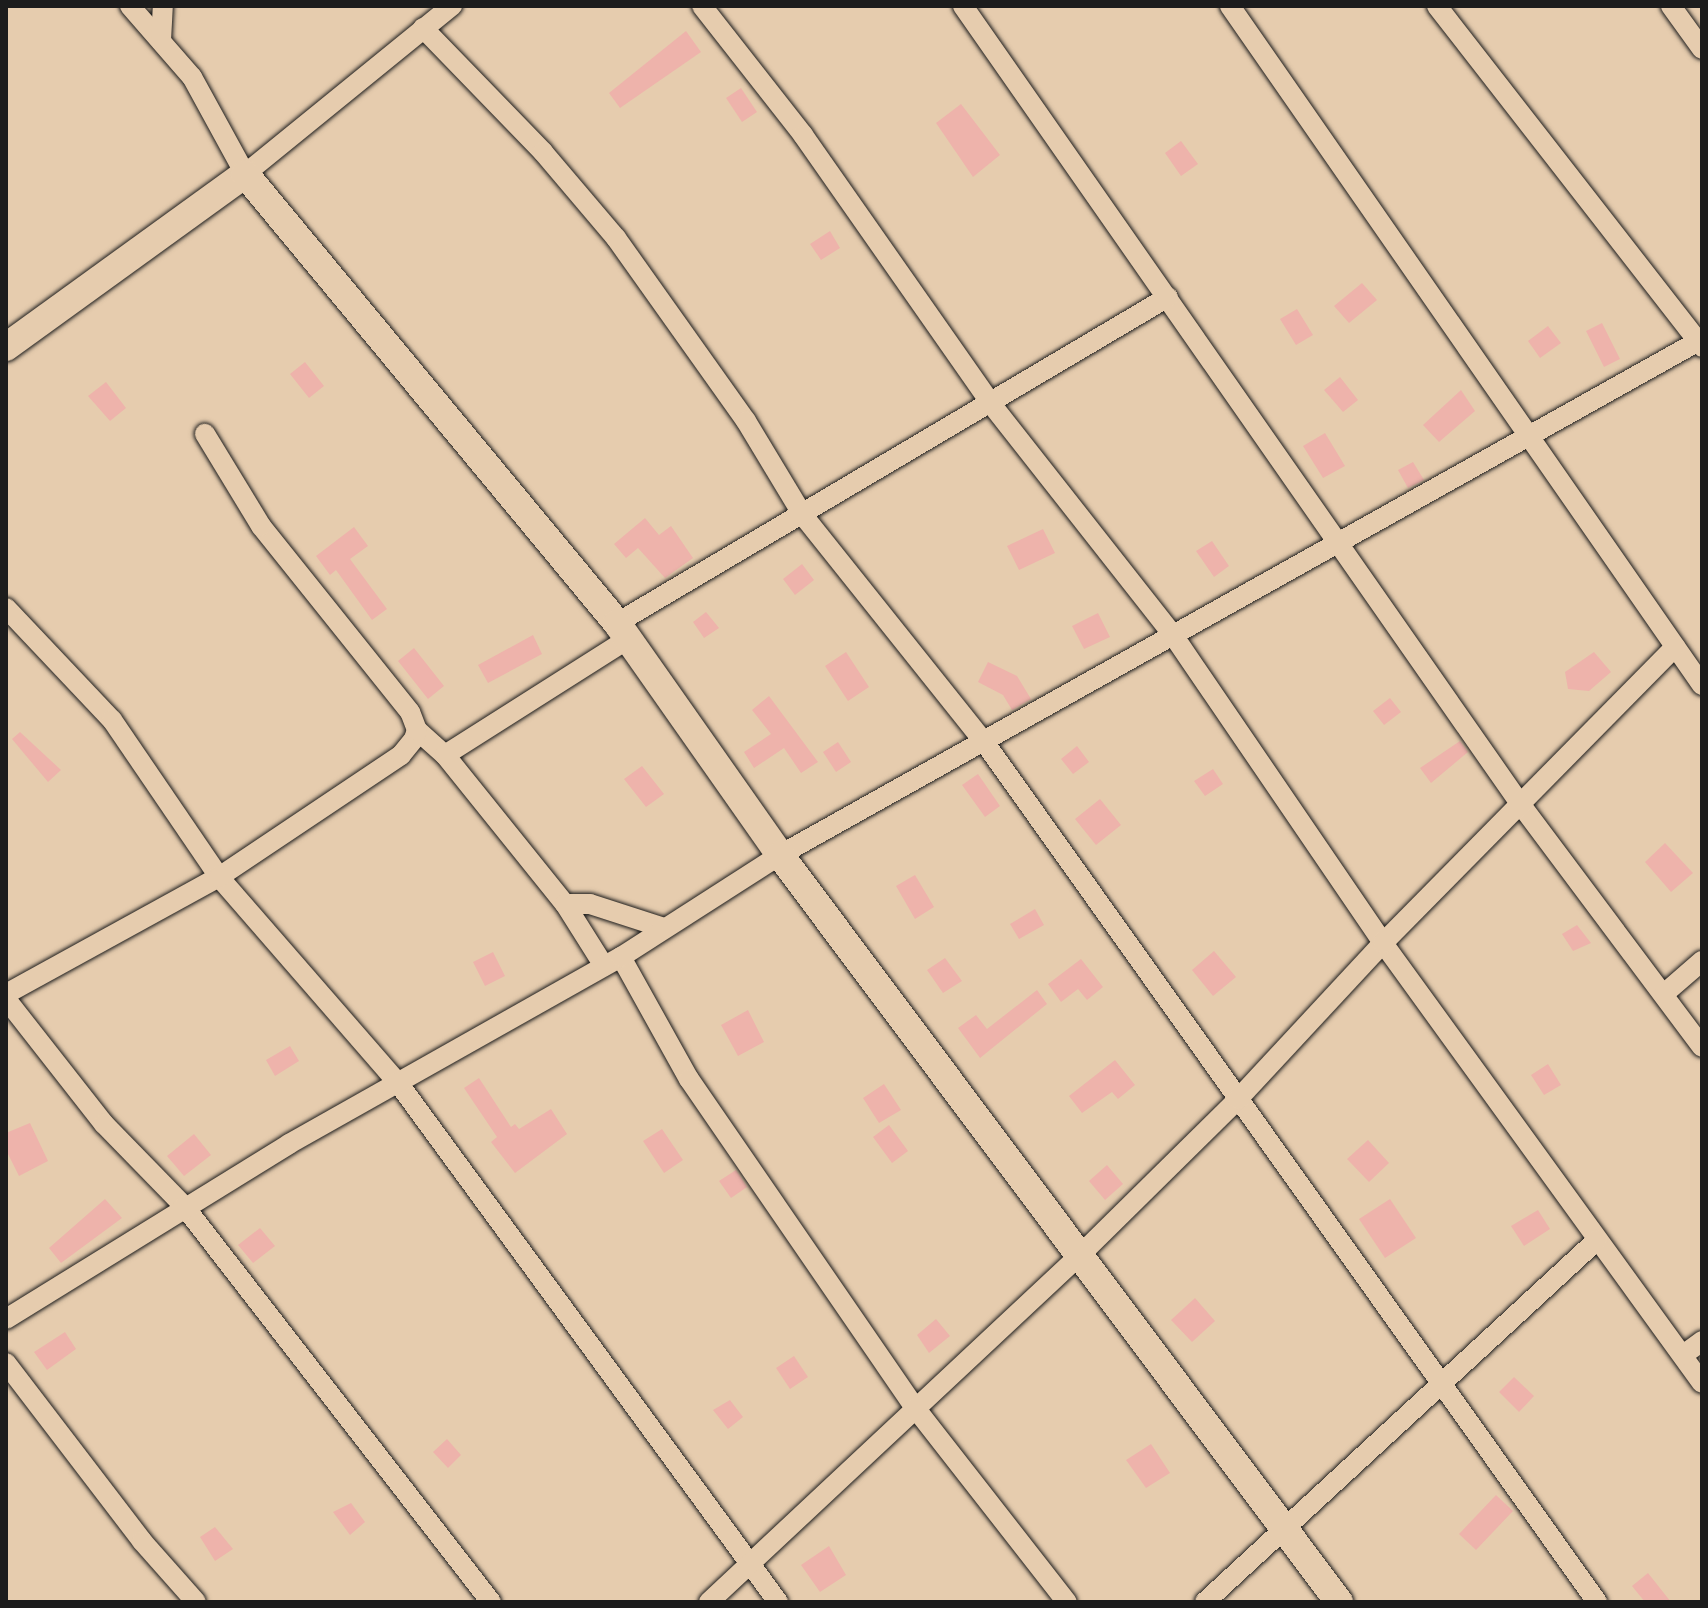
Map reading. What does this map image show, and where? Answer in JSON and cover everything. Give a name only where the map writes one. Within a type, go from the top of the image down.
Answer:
[{"type":"street","points":[[130,6],[192,77],[245,174],[622,631],[780,855],[1339,1602]]},
{"type":"street","points":[[161,41],[163,6]]},
{"type":"street","points":[[6,347],[245,174],[452,6]]},
{"type":"street","points":[[702,6],[803,135],[992,405],[1173,635],[1383,943],[1702,1383]]},
{"type":"street","points":[[963,6],[1014,86],[1168,297],[1521,805],[1665,993],[1702,1047]]},
{"type":"street","points":[[1230,6],[1525,435],[1702,685]]},
{"type":"street","points":[[6,1319],[184,1206],[612,961],[780,855],[1339,544],[1525,435],[1701,342],[1437,6]]},
{"type":"street","points":[[1676,8],[1702,49]]},
{"type":"street","points":[[423,28],[543,152],[616,238],[746,421],[802,514],[985,743],[1597,1602]]},
{"type":"street","points":[[445,755],[622,631],[802,514],[992,405],[1168,297]]},
{"type":"street","points":[[205,434],[261,526],[410,712],[417,730],[445,755],[612,961],[689,1079],[916,1409],[1067,1602]]},
{"type":"street","points":[[6,608],[112,720],[219,877],[399,1084],[778,1602]]},
{"type":"street","points":[[709,1602],[1081,1254],[1238,1099],[1383,943],[1675,647]]},
{"type":"street","points":[[417,730],[401,755],[219,877],[6,997],[104,1124],[184,1206],[491,1602]]},
{"type":"street","points":[[565,904],[590,904],[664,928]]},
{"type":"street","points":[[1665,993],[1702,961]]},
{"type":"street","points":[[1205,1602],[1597,1240]]},
{"type":"street","points":[[1683,1355],[1702,1341]]},
{"type":"street","points":[[6,1363],[142,1541],[196,1602]]},
{"type":"building","points":[[686,31],[701,52],[620,108],[609,93]]},
{"type":"building","points":[[741,88],[757,112],[742,122],[726,98]]},
{"type":"building","points":[[961,104],[1000,155],[973,177],[936,123]]},
{"type":"building","points":[[1181,141],[1198,164],[1181,176],[1165,153]]},
{"type":"building","points":[[830,231],[840,248],[821,260],[810,244]]},
{"type":"building","points":[[1362,283],[1377,300],[1349,323],[1334,306]]},
{"type":"building","points":[[1297,309],[1313,335],[1296,345],[1280,319]]},
{"type":"building","points":[[1602,323],[1620,359],[1604,367],[1586,331]]},
{"type":"building","points":[[1548,326],[1561,343],[1540,358],[1528,341]]},
{"type":"building","points":[[305,362],[324,386],[309,398],[290,374]]},
{"type":"building","points":[[1340,377],[1358,400],[1343,412],[1324,390]]},
{"type":"building","points":[[106,382],[126,408],[110,421],[88,396]]},
{"type":"building","points":[[1461,390],[1475,411],[1439,442],[1423,425]]},
{"type":"building","points":[[1325,433],[1345,466],[1323,478],[1303,446]]},
{"type":"building","points":[[1413,462],[1424,480],[1408,488],[1398,470]]},
{"type":"building","points":[[645,518],[659,535],[671,526],[693,558],[665,578],[638,548],[626,558],[614,544]]},
{"type":"building","points":[[354,527],[368,546],[350,559],[387,609],[372,620],[336,570],[330,575],[316,556]]},
{"type":"building","points":[[1043,529],[1055,553],[1019,570],[1007,546]]},
{"type":"building","points":[[1212,541],[1229,566],[1214,577],[1196,551]]},
{"type":"building","points":[[802,564],[814,580],[795,595],[783,579]]},
{"type":"building","points":[[706,612],[719,628],[704,638],[693,622]]},
{"type":"building","points":[[1098,613],[1110,637],[1084,649],[1072,626]]},
{"type":"building","points":[[533,635],[542,654],[488,683],[478,665]]},
{"type":"building","points":[[414,648],[444,686],[428,699],[398,661]]},
{"type":"building","points":[[846,652],[869,687],[848,701],[825,666]]},
{"type":"building","points":[[1594,652],[1611,672],[1589,691],[1568,689],[1565,672]]},
{"type":"building","points":[[988,662],[1017,676],[1031,699],[1012,710],[1003,695],[978,682]]},
{"type":"building","points":[[769,696],[818,762],[801,773],[784,748],[754,768],[744,752],[771,734],[752,710]]},
{"type":"building","points":[[1390,698],[1401,712],[1384,725],[1373,711]]},
{"type":"building","points":[[20,732],[61,770],[48,782],[12,739]]},
{"type":"building","points":[[1460,741],[1468,752],[1431,783],[1420,768]]},
{"type":"building","points":[[838,742],[851,762],[836,772],[823,752]]},
{"type":"building","points":[[1077,746],[1089,762],[1073,774],[1061,759]]},
{"type":"building","points":[[642,766],[664,794],[646,807],[624,779]]},
{"type":"building","points":[[1213,769],[1223,784],[1205,796],[1194,781]]},
{"type":"building","points":[[978,774],[1000,806],[985,817],[962,785]]},
{"type":"building","points":[[1100,799],[1121,825],[1096,845],[1075,819]]},
{"type":"building","points":[[1665,843],[1693,873],[1671,892],[1645,862]]},
{"type":"building","points":[[915,875],[934,907],[915,919],[896,886]]},
{"type":"building","points":[[1035,909],[1044,925],[1019,939],[1010,924]]},
{"type":"building","points":[[1577,925],[1591,943],[1573,951],[1562,934]]},
{"type":"building","points":[[1214,951],[1236,977],[1213,996],[1192,970]]},
{"type":"building","points":[[493,952],[505,976],[485,986],[473,962]]},
{"type":"building","points":[[945,958],[962,981],[943,993],[927,970]]},
{"type":"building","points":[[1081,959],[1103,987],[1087,1000],[1078,989],[1061,1002],[1048,984]]},
{"type":"building","points":[[1037,990],[1047,1004],[980,1058],[958,1028],[976,1015],[987,1029]]},
{"type":"building","points":[[748,1010],[764,1042],[738,1056],[721,1025]]},
{"type":"building","points":[[290,1046],[299,1061],[275,1076],[266,1060]]},
{"type":"building","points":[[1115,1060],[1135,1085],[1118,1099],[1112,1092],[1082,1113],[1069,1096]]},
{"type":"building","points":[[1548,1064],[1561,1085],[1544,1095],[1531,1075]]},
{"type":"building","points":[[479,1078],[511,1127],[515,1124],[519,1129],[551,1109],[567,1134],[515,1173],[491,1142],[497,1137],[464,1088]]},
{"type":"building","points":[[884,1084],[901,1110],[879,1123],[863,1098]]},
{"type":"building","points":[[30,1123],[48,1161],[19,1176],[6,1150],[6,1133]]},
{"type":"building","points":[[889,1125],[908,1151],[892,1163],[873,1137]]},
{"type":"building","points":[[662,1129],[683,1160],[664,1173],[643,1141]]},
{"type":"building","points":[[194,1134],[211,1155],[184,1176],[167,1156]]},
{"type":"building","points":[[1368,1140],[1389,1163],[1369,1182],[1347,1159]]},
{"type":"building","points":[[1107,1165],[1123,1184],[1105,1200],[1089,1181]]},
{"type":"building","points":[[736,1170],[747,1187],[731,1198],[719,1181]]},
{"type":"building","points":[[105,1199],[122,1218],[61,1263],[49,1248]]},
{"type":"building","points":[[1390,1199],[1416,1238],[1385,1258],[1359,1219]]},
{"type":"building","points":[[1538,1210],[1550,1229],[1524,1246],[1511,1226]]},
{"type":"building","points":[[260,1228],[275,1246],[253,1263],[238,1245]]},
{"type":"building","points":[[1195,1298],[1215,1321],[1192,1342],[1171,1320]]},
{"type":"building","points":[[936,1319],[950,1336],[929,1353],[917,1335]]},
{"type":"building","points":[[65,1332],[76,1349],[47,1370],[34,1352]]},
{"type":"building","points":[[794,1356],[808,1377],[790,1389],[776,1368]]},
{"type":"building","points":[[1514,1377],[1534,1396],[1519,1412],[1499,1392]]},
{"type":"building","points":[[730,1400],[743,1417],[728,1429],[713,1410]]},
{"type":"building","points":[[447,1439],[461,1455],[448,1468],[433,1452]]},
{"type":"building","points":[[1151,1444],[1170,1473],[1146,1488],[1126,1460]]},
{"type":"building","points":[[1496,1495],[1513,1511],[1476,1550],[1459,1534]]},
{"type":"building","points":[[351,1503],[365,1522],[350,1535],[333,1512]]},
{"type":"building","points":[[215,1527],[233,1549],[215,1561],[200,1537]]},
{"type":"building","points":[[829,1546],[846,1575],[820,1592],[801,1565]]},
{"type":"building","points":[[1648,1573],[1671,1602],[1645,1602],[1632,1586]]}]
